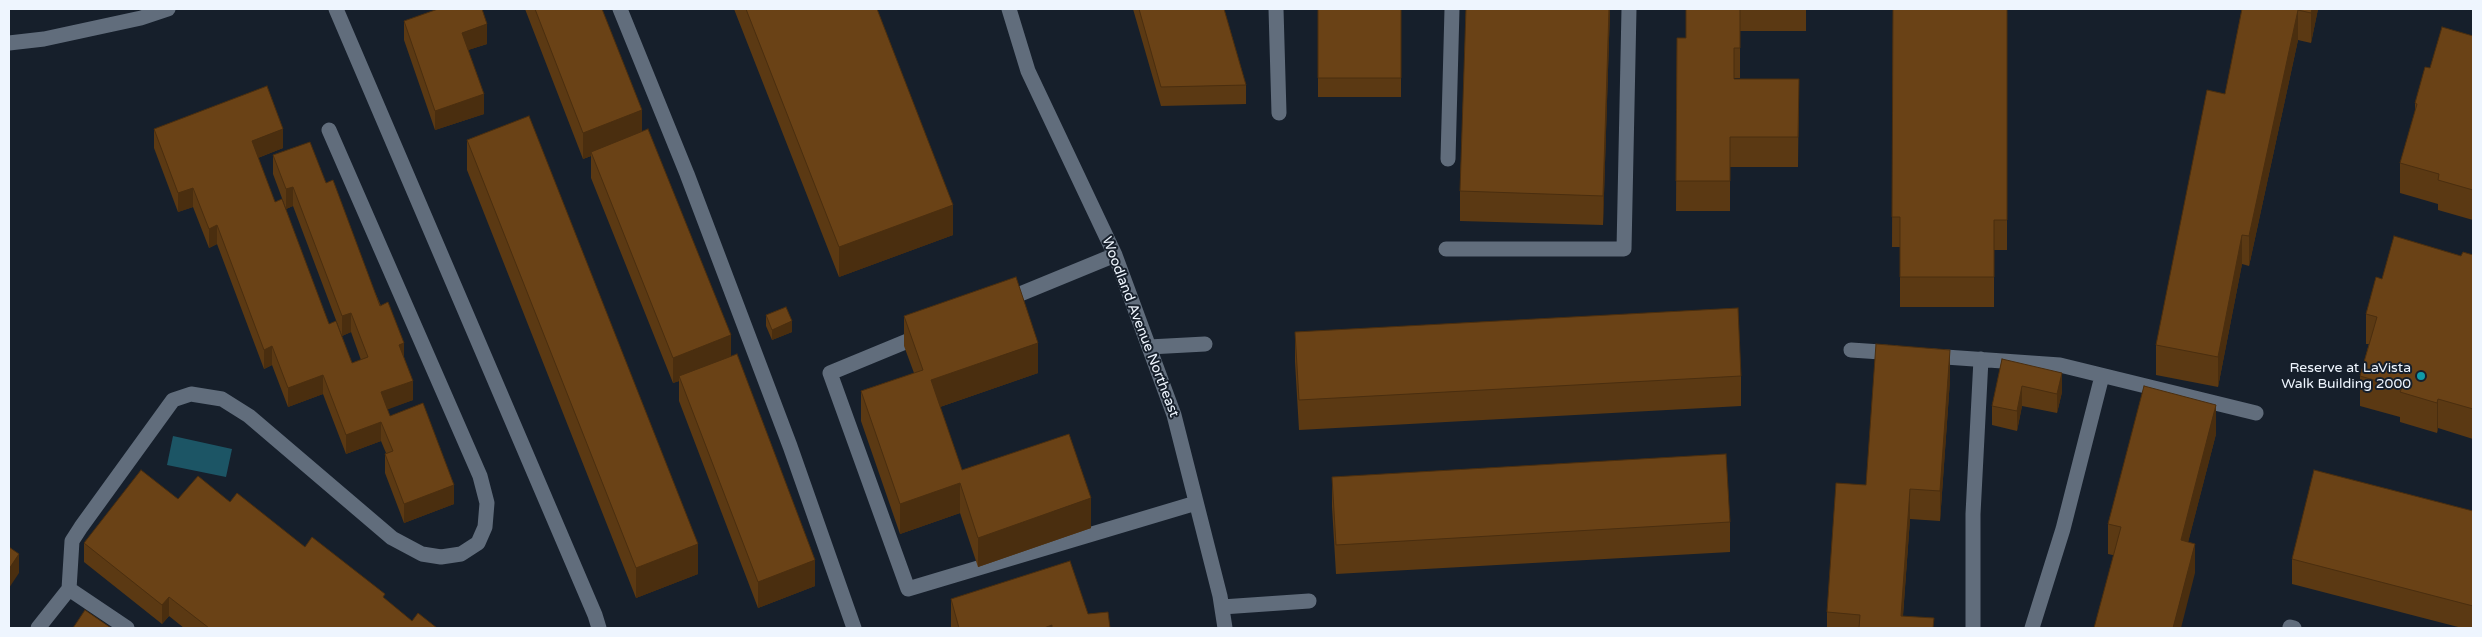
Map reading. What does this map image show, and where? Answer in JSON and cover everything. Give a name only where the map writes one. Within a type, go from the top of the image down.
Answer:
[{"type":"street","points":[[9,43],[64,35],[141,18],[168,9]]},
{"type":"street","points":[[336,9],[599,628]]},
{"type":"street","points":[[620,9],[687,174],[786,437],[854,628]]},
{"type":"street","name":"Woodland Avenue Northeast","points":[[1009,9],[1028,71],[1115,255],[1174,415],[1222,607],[1225,628]]},
{"type":"street","points":[[1276,9],[1279,113]]},
{"type":"street","points":[[1448,159],[1452,9]]},
{"type":"street","points":[[1446,249],[1624,249],[1629,9]]},
{"type":"street","points":[[38,628],[68,589],[72,541],[81,527],[173,400],[192,394],[222,399],[249,416],[392,538],[422,554],[441,557],[461,554],[478,543],[486,527],[487,503],[480,476],[329,130]]},
{"type":"street","points":[[993,305],[1115,255]]},
{"type":"street","points":[[939,328],[830,372],[908,589],[1196,503]]},
{"type":"street","points":[[1149,347],[1205,344]]},
{"type":"street","points":[[1851,350],[2060,366],[2256,413]]},
{"type":"street","points":[[1973,628],[1973,514],[1982,360]]},
{"type":"street","points":[[2032,628],[2063,529],[2102,376]]},
{"type":"street","points":[[68,589],[127,628]]},
{"type":"street","points":[[1222,607],[1309,600]]},
{"type":"water","points":[[173,436],[232,449],[226,477],[167,465]]},
{"type":"building","points":[[438,9],[482,9],[487,24],[462,33],[484,94],[435,111],[404,21]]},
{"type":"building","points":[[535,9],[602,9],[642,110],[583,133]]},
{"type":"building","points":[[746,9],[877,9],[953,205],[839,247]]},
{"type":"building","points":[[1139,9],[1224,9],[1246,85],[1161,87]]},
{"type":"building","points":[[1318,9],[1401,9],[1401,78],[1318,78]]},
{"type":"building","points":[[1466,9],[1609,9],[1603,196],[1460,191]]},
{"type":"building","points":[[1686,9],[1740,9],[1740,48],[1734,48],[1734,79],[1799,79],[1798,137],[1730,137],[1730,181],[1676,181],[1677,38],[1686,38]]},
{"type":"building","points":[[1893,9],[2007,9],[2007,220],[1994,220],[1994,277],[1900,277],[1900,217],[1892,217]]},
{"type":"building","points":[[2242,9],[2312,9],[2311,13],[2298,10],[2249,236],[2242,235],[2218,357],[2156,345],[2207,90],[2225,94]]},
{"type":"building","points":[[2442,27],[2473,36],[2473,190],[2438,180],[2439,174],[2400,163],[2417,104],[2415,103],[2425,67],[2430,68]]},
{"type":"building","points":[[267,86],[283,129],[252,141],[275,202],[282,199],[329,324],[336,321],[352,363],[368,357],[351,313],[342,316],[293,187],[286,189],[273,155],[310,142],[326,183],[333,180],[380,306],[388,302],[404,343],[399,345],[413,381],[381,392],[390,416],[423,403],[454,485],[404,504],[385,454],[393,451],[381,422],[346,435],[323,375],[288,388],[272,346],[264,350],[217,225],[209,229],[193,188],[178,193],[154,129]]},
{"type":"building","points":[[529,116],[698,544],[636,568],[467,140]]},
{"type":"building","points":[[648,129],[731,335],[673,358],[591,152]]},
{"type":"building","name":"Reserve at LaVista Walk Building 2000","points":[[2394,236],[2461,256],[2463,252],[2473,255],[2473,409],[2438,399],[2437,403],[2400,392],[2402,388],[2360,376],[2377,317],[2366,314],[2376,277],[2382,279]]},
{"type":"building","points":[[1016,277],[1038,343],[931,380],[962,470],[1069,434],[1091,498],[978,538],[960,483],[900,504],[861,391],[923,370],[904,316]]},
{"type":"building","points":[[786,307],[792,321],[772,330],[766,315]]},
{"type":"building","points":[[1738,308],[1741,376],[1299,400],[1295,332]]},
{"type":"building","points":[[1876,344],[1950,350],[1940,491],[1910,489],[1901,616],[1934,618],[1933,628],[1859,628],[1860,615],[1827,612],[1836,483],[1866,485]]},
{"type":"building","points":[[737,354],[815,560],[758,582],[679,376]]},
{"type":"building","points":[[2002,359],[2062,373],[2057,394],[2022,386],[2017,411],[1992,406]]},
{"type":"building","points":[[2144,386],[2216,405],[2181,540],[2195,544],[2173,628],[2094,628],[2121,527],[2108,524]]},
{"type":"building","points":[[1726,454],[1730,522],[1336,545],[1332,477]]},
{"type":"building","points":[[141,470],[178,499],[198,476],[230,502],[237,493],[305,547],[312,537],[385,594],[383,597],[412,621],[418,613],[437,628],[209,628],[169,597],[162,605],[84,543]]},
{"type":"building","points":[[2314,470],[2473,511],[2473,606],[2292,559]]},
{"type":"building","points":[[9,547],[19,554],[9,569]]},
{"type":"building","points":[[1070,561],[1088,614],[1108,612],[1110,628],[1052,628],[1052,625],[1044,628],[959,628],[951,599]]},
{"type":"building","points":[[85,610],[111,628],[73,628]]},
{"type":"place","name":"Reserve at LaVista Walk Building 2000","points":[[2421,376]]}]
